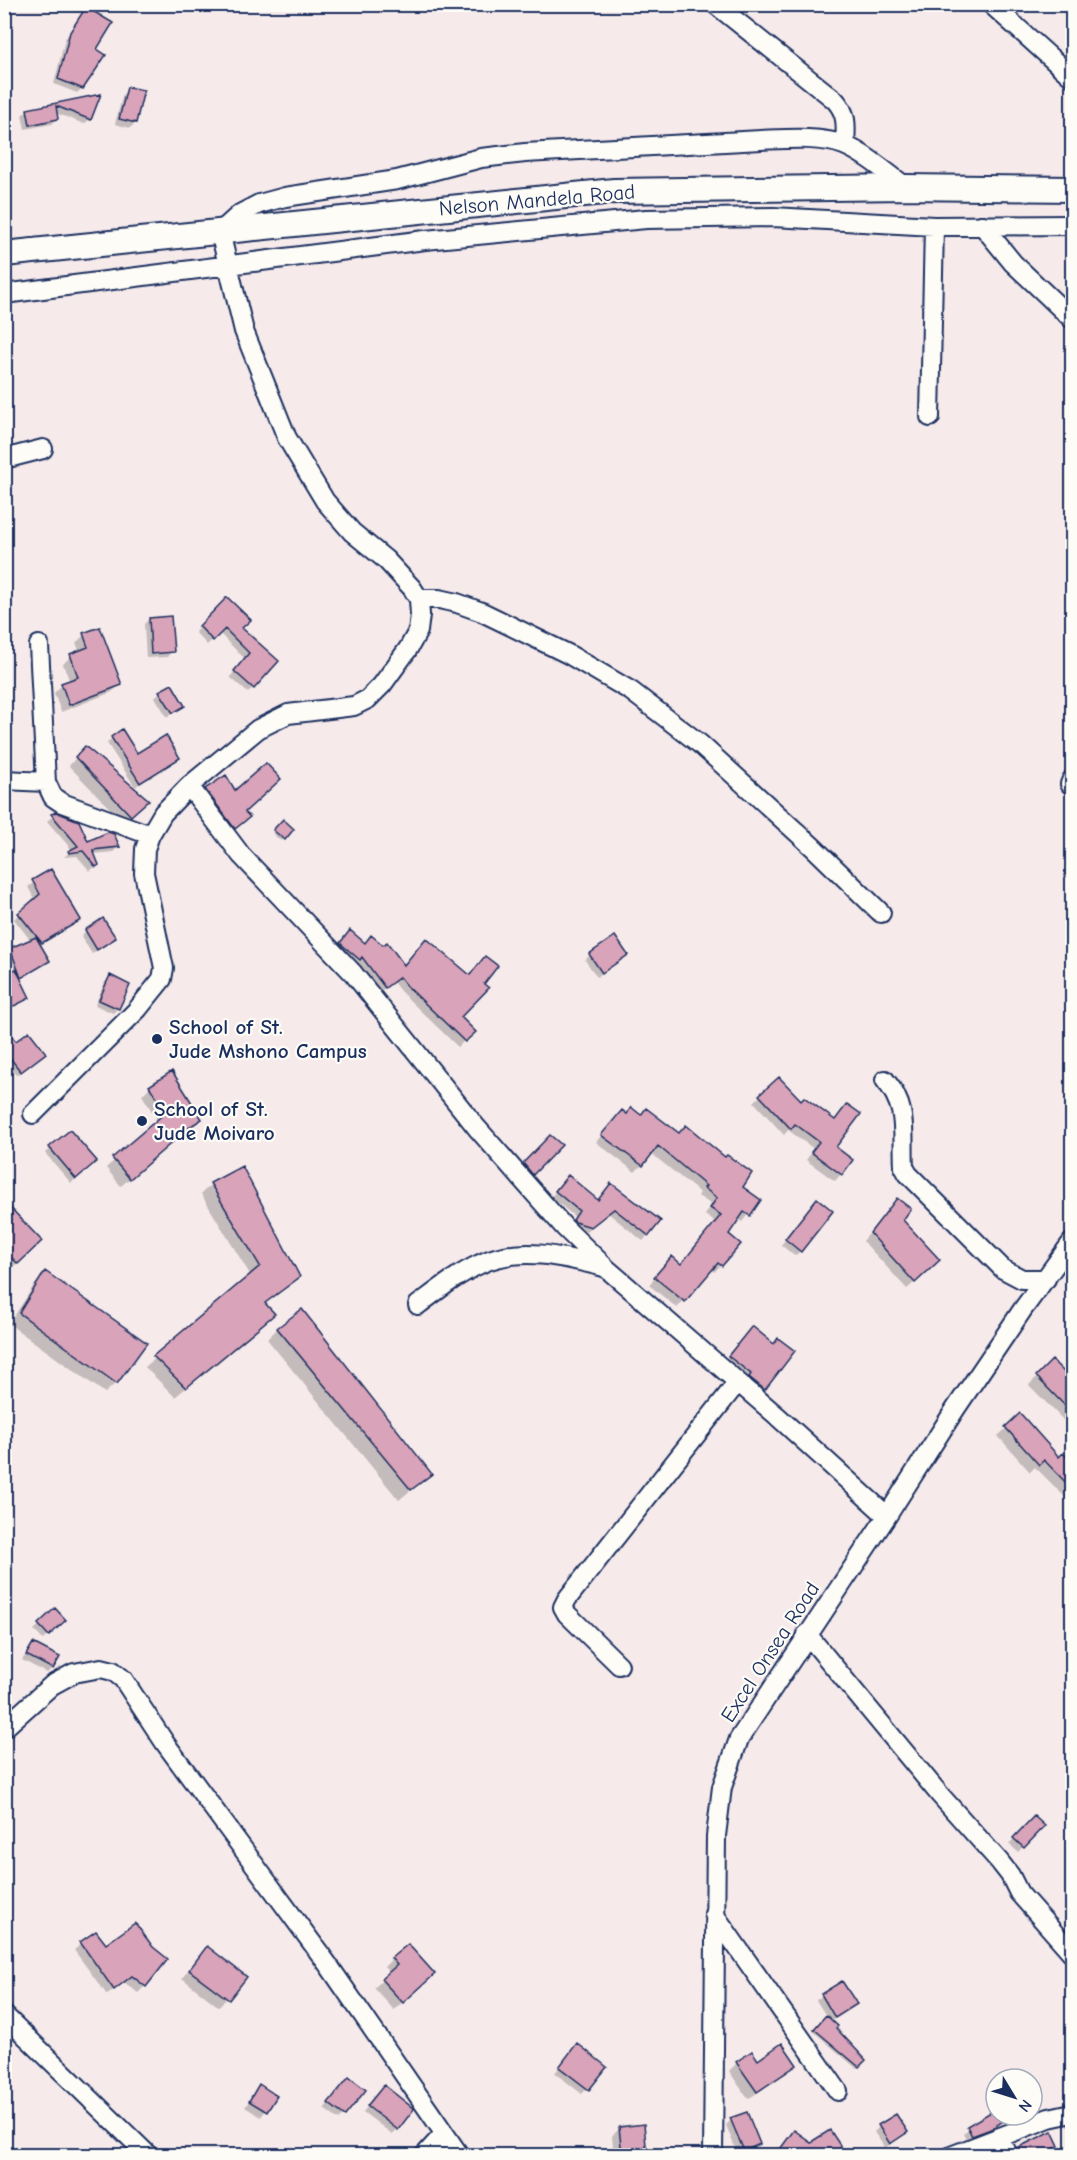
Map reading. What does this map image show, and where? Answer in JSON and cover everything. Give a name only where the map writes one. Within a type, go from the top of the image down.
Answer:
[{"type":"main road","name":"Nelson Mandela Road","points":[[4,254],[614,191],[906,187],[1072,189]]},
{"type":"street","points":[[715,4],[835,100],[842,108],[846,119],[845,145]]},
{"type":"street","points":[[991,4],[1072,77]]},
{"type":"street","points":[[33,1114],[137,1010],[162,979],[164,968],[144,873],[145,849],[163,813],[189,786],[237,744],[258,729],[288,714],[354,706],[368,699],[382,685],[408,650],[418,631],[419,599],[412,588],[352,532],[325,501],[287,438],[244,332],[219,232],[240,214],[259,204],[285,197],[397,180],[481,158],[761,140],[833,142],[845,145],[859,153],[906,187]]},
{"type":"street","points":[[4,294],[436,239],[646,219],[773,218],[934,226],[1072,225]]},
{"type":"street","points":[[982,225],[1013,263],[1072,319]]},
{"type":"street","points":[[930,417],[934,226]]},
{"type":"street","points":[[4,459],[43,449]]},
{"type":"street","points":[[419,599],[439,599],[482,612],[568,654],[631,691],[700,744],[813,847],[881,913]]},
{"type":"street","points":[[39,645],[46,782],[53,796],[62,802],[150,835]]},
{"type":"street","points":[[4,780],[46,782]]},
{"type":"street","points":[[189,786],[241,855],[353,973],[506,1164],[565,1228],[606,1268],[776,1415],[887,1516]]},
{"type":"street","points":[[885,1080],[898,1098],[903,1114],[904,1167],[908,1174],[1003,1269],[1022,1278],[1046,1279]]},
{"type":"street","name":"Excel Onsea Road","points":[[713,2156],[714,1914],[718,1807],[727,1767],[740,1739],[807,1634],[887,1516],[956,1408],[1072,1242]]},
{"type":"street","points":[[418,1305],[453,1279],[482,1263],[505,1256],[528,1254],[553,1256],[606,1268]]},
{"type":"street","points":[[619,1665],[567,1614],[563,1607],[737,1383]]},
{"type":"street","points":[[807,1634],[940,1795],[999,1861],[1010,1875],[1019,1893],[1072,1953]]},
{"type":"street","points":[[4,1728],[52,1686],[74,1673],[102,1668],[113,1671],[123,1679],[134,1692],[165,1743],[335,1975],[460,2156]]},
{"type":"street","points":[[714,1914],[838,2091]]},
{"type":"street","points":[[5,2016],[149,2156]]},
{"type":"street","points":[[951,2156],[1049,2118],[1072,2113]]},
{"type":"street","points":[[424,2156],[444,2134]]},
{"type":"street","points":[[999,2137],[1009,2156]]},
{"type":"building","points":[[86,7],[113,23],[97,49],[106,55],[83,89],[58,79],[70,32]]},
{"type":"building","points":[[127,87],[144,90],[136,123],[119,119]]},
{"type":"building","points":[[101,94],[91,120],[56,106],[58,119],[30,125],[27,109]]},
{"type":"building","points":[[227,597],[251,620],[242,628],[279,661],[254,689],[234,671],[249,653],[225,629],[213,641],[199,626]]},
{"type":"building","points":[[171,616],[174,652],[151,654],[149,618]]},
{"type":"building","points":[[100,627],[122,685],[69,705],[61,683],[78,677],[70,654],[88,647],[83,633]]},
{"type":"building","points":[[172,684],[185,706],[173,713],[159,691]]},
{"type":"building","points":[[122,729],[137,753],[166,735],[180,758],[140,783],[111,737]]},
{"type":"building","points":[[85,746],[149,800],[131,816],[75,757]]},
{"type":"building","points":[[266,763],[281,779],[245,812],[250,817],[235,829],[205,789],[226,775],[235,790]]},
{"type":"building","points":[[56,812],[79,821],[88,841],[108,832],[114,834],[120,847],[93,850],[99,865],[96,867],[83,851],[69,853],[68,851],[78,846],[51,814]]},
{"type":"building","points":[[283,819],[294,829],[285,840],[273,830]]},
{"type":"building","points":[[51,869],[81,920],[42,943],[18,913],[40,894],[32,880]]},
{"type":"building","points":[[103,918],[116,938],[97,950],[85,930]]},
{"type":"building","points":[[350,930],[365,943],[371,935],[383,945],[387,942],[404,965],[426,938],[470,975],[485,956],[498,966],[484,984],[489,988],[461,1017],[476,1032],[465,1042],[400,977],[385,988],[362,957],[360,960],[340,943]]},
{"type":"building","points":[[615,936],[628,955],[602,973],[589,954]]},
{"type":"building","points":[[36,937],[50,961],[21,978],[10,948]]},
{"type":"building","points":[[16,969],[30,998],[4,1011],[4,974]]},
{"type":"building","points":[[110,975],[130,985],[119,1009],[99,1000]]},
{"type":"building","points":[[4,1028],[16,1041],[29,1031],[46,1053],[21,1072],[4,1050]]},
{"type":"building","points":[[172,1071],[202,1119],[174,1137],[176,1139],[130,1179],[112,1158],[166,1112],[149,1086]]},
{"type":"building","points":[[779,1077],[801,1100],[804,1097],[835,1120],[847,1104],[861,1114],[836,1147],[853,1160],[842,1175],[811,1152],[819,1142],[795,1124],[791,1129],[759,1095]]},
{"type":"building","points":[[631,1107],[641,1115],[646,1108],[679,1133],[686,1125],[725,1157],[727,1155],[752,1173],[743,1187],[761,1200],[750,1216],[744,1212],[729,1234],[741,1244],[722,1266],[718,1263],[685,1302],[654,1277],[672,1256],[681,1264],[721,1215],[710,1208],[717,1198],[658,1146],[643,1166],[601,1135],[622,1110],[627,1114]]},
{"type":"building","points":[[70,1130],[97,1161],[76,1179],[49,1147]]},
{"type":"building","points":[[550,1135],[562,1145],[533,1175],[523,1163]]},
{"type":"building","points":[[242,1166],[300,1277],[265,1303],[275,1314],[186,1388],[153,1356],[260,1266],[210,1183]]},
{"type":"building","points":[[568,1175],[598,1200],[611,1183],[661,1221],[649,1236],[614,1209],[591,1227],[575,1222],[573,1220],[579,1211],[555,1191]]},
{"type":"building","points":[[817,1198],[833,1211],[801,1252],[785,1239]]},
{"type":"building","points":[[897,1198],[911,1209],[903,1220],[940,1260],[915,1283],[870,1233]]},
{"type":"building","points":[[4,1201],[42,1241],[18,1264],[4,1250]]},
{"type":"building","points":[[45,1271],[147,1343],[117,1384],[19,1313]]},
{"type":"building","points":[[302,1309],[432,1474],[411,1490],[277,1328]]},
{"type":"building","points":[[752,1326],[774,1344],[778,1338],[795,1351],[765,1390],[749,1377],[751,1374],[728,1356]]},
{"type":"building","points":[[1052,1360],[1072,1380],[1072,1413],[1036,1376]]},
{"type":"building","points":[[1020,1413],[1059,1457],[1063,1453],[1072,1462],[1072,1489],[1044,1460],[1039,1465],[1005,1427]]},
{"type":"building","points":[[55,1608],[66,1620],[49,1636],[38,1624]]},
{"type":"building","points":[[33,1643],[60,1657],[53,1669],[26,1655]]},
{"type":"building","points":[[1034,1816],[1045,1826],[1024,1848],[1013,1838]]},
{"type":"building","points":[[135,1923],[153,1947],[168,1959],[146,1987],[132,1976],[114,1990],[80,1942],[96,1931],[106,1944]]},
{"type":"building","points":[[408,1944],[435,1974],[403,2003],[381,1979],[397,1965],[391,1958]]},
{"type":"building","points":[[207,1946],[247,1977],[229,2000],[189,1970]]},
{"type":"building","points":[[842,1981],[857,2004],[835,2018],[821,1994]]},
{"type":"building","points":[[826,2015],[866,2060],[859,2067],[814,2029]]},
{"type":"building","points":[[577,2043],[607,2067],[589,2090],[559,2067]]},
{"type":"building","points":[[782,2043],[797,2065],[757,2092],[736,2062],[752,2051],[758,2060]]},
{"type":"building","points":[[349,2077],[366,2090],[345,2116],[328,2103]]},
{"type":"building","points":[[259,2084],[277,2096],[267,2112],[249,2101]]},
{"type":"building","points":[[384,2085],[414,2109],[398,2130],[367,2106]]},
{"type":"building","points":[[747,2112],[760,2144],[744,2151],[730,2118]]},
{"type":"building","points":[[896,2114],[908,2132],[890,2144],[878,2125]]},
{"type":"building","points":[[984,2116],[984,2127],[994,2127],[972,2136],[967,2126]]},
{"type":"building","points":[[644,2124],[647,2156],[622,2156],[619,2127]]},
{"type":"building","points":[[794,2130],[811,2142],[830,2130],[847,2156],[775,2156]]},
{"type":"building","points":[[1052,2131],[1059,2146],[1040,2156],[1020,2156],[1017,2148]]},
{"type":"place","name":"School of St. Jude Mshono Campus","points":[[157,1039]]},
{"type":"place","name":"School of St. Jude Moivaro","points":[[142,1121]]}]
